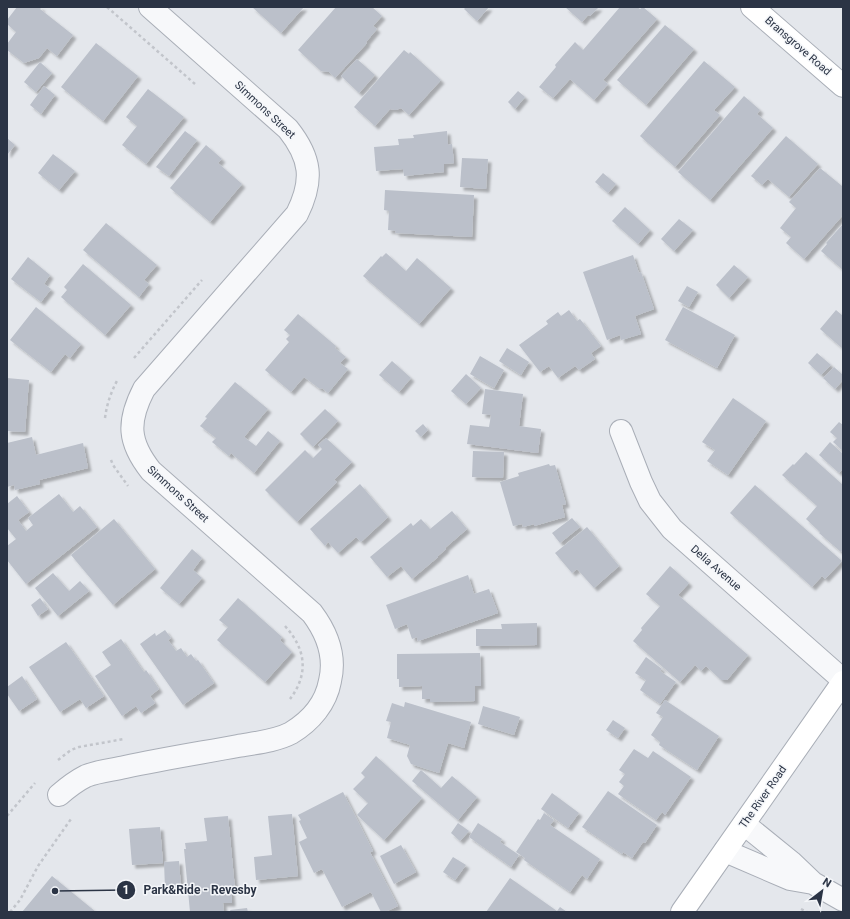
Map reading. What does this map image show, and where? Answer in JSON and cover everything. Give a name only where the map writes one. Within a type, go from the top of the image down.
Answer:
[{"type":"main road","name":"Bransgrove Road","points":[[752,7],[843,86]]},
{"type":"main road","name":"The River Road","points":[[682,912],[843,681]]},
{"type":"street","name":"Simmons Street","points":[[59,795],[73,783],[87,776],[134,765],[262,742],[290,733],[302,726],[320,707],[329,688],[331,676],[331,650],[320,624],[312,613],[151,471],[142,459],[136,447],[133,435],[134,411],[144,389],[297,214],[302,203],[309,177],[307,164],[303,153],[298,142],[288,129],[150,7]]},
{"type":"street","name":"Delia Avenue","points":[[621,432],[650,501],[672,528],[843,681]]},
{"type":"street","points":[[744,824],[791,862],[813,883],[843,900]]},
{"type":"street","points":[[725,851],[790,879],[813,883]]},
{"type":"path","points":[[107,7],[199,88]]},
{"type":"path","points":[[131,362],[205,277]]},
{"type":"path","points":[[105,424],[106,408],[111,392],[120,376]]},
{"type":"path","points":[[111,458],[113,465],[130,488]]},
{"type":"path","points":[[282,623],[297,642],[302,653],[303,666],[301,680],[296,691],[289,700]]},
{"type":"path","points":[[54,764],[71,750],[79,747],[125,738]]},
{"type":"path","points":[[7,816],[38,780]]},
{"type":"path","points":[[10,912],[20,900],[38,866],[78,809],[59,795]]},
{"type":"building","points":[[17,7],[42,7],[40,9],[73,35],[57,56],[47,48],[39,58],[24,63],[7,50],[7,44],[16,32],[7,24],[7,20]]},
{"type":"building","points":[[252,7],[304,7],[281,33]]},
{"type":"building","points":[[336,7],[372,7],[382,16],[373,26],[377,29],[366,42],[367,43],[335,78],[329,72],[321,71],[298,50]]},
{"type":"building","points":[[466,7],[489,7],[477,21],[464,9]]},
{"type":"building","points":[[565,7],[599,7],[590,16],[588,15],[582,22]]},
{"type":"building","points":[[620,7],[637,7],[640,9],[643,7],[657,19],[603,80],[608,84],[594,100],[570,79],[553,98],[539,87],[556,67],[555,65],[575,42],[583,50]]},
{"type":"building","points":[[665,25],[694,49],[646,105],[617,80]]},
{"type":"building","points":[[96,43],[138,76],[103,121],[61,87]]},
{"type":"building","points":[[404,50],[409,54],[410,52],[441,80],[409,115],[401,108],[396,110],[390,109],[375,126],[354,107]]},
{"type":"building","points":[[357,59],[375,75],[359,93],[341,76]]},
{"type":"building","points":[[704,61],[735,87],[714,110],[720,115],[675,167],[640,136]]},
{"type":"building","points":[[40,62],[52,73],[36,92],[24,82]]},
{"type":"building","points":[[44,86],[55,95],[41,114],[30,105]]},
{"type":"building","points":[[148,89],[184,117],[146,164],[122,145],[137,126],[126,117]]},
{"type":"building","points":[[518,91],[525,97],[515,109],[508,102]]},
{"type":"building","points":[[744,96],[760,110],[757,114],[773,128],[710,200],[678,172]]},
{"type":"building","points":[[185,131],[197,140],[169,176],[156,167]]},
{"type":"building","points":[[447,131],[448,145],[452,144],[454,163],[444,164],[444,172],[404,176],[403,169],[376,171],[374,147],[399,145],[398,139],[414,138],[413,135]]},
{"type":"building","points":[[786,136],[818,164],[789,197],[768,179],[762,185],[751,176]]},
{"type":"building","points":[[7,138],[15,145],[7,155]]},
{"type":"building","points":[[206,145],[222,159],[218,163],[242,184],[210,222],[170,188]]},
{"type":"building","points":[[53,154],[75,171],[59,190],[38,173]]},
{"type":"building","points":[[462,158],[488,159],[486,189],[460,187]]},
{"type":"building","points":[[820,168],[842,186],[843,185],[843,215],[804,259],[786,243],[791,237],[780,228],[796,208],[789,202]]},
{"type":"building","points":[[603,173],[616,184],[608,193],[595,182]]},
{"type":"building","points":[[385,190],[474,195],[472,237],[395,233],[396,231],[388,230],[389,211],[384,210]]},
{"type":"building","points":[[625,207],[650,230],[638,244],[612,221]]},
{"type":"building","points":[[679,219],[693,230],[674,251],[661,239]]},
{"type":"building","points":[[106,223],[157,265],[144,280],[149,284],[139,297],[83,250]]},
{"type":"building","points":[[843,224],[843,270],[821,251]]},
{"type":"building","points":[[386,253],[406,271],[417,258],[451,288],[419,324],[363,276],[381,256],[382,257]]},
{"type":"building","points":[[633,255],[639,273],[641,272],[654,309],[635,316],[641,334],[621,340],[620,335],[607,340],[583,272]]},
{"type":"building","points":[[28,257],[50,275],[44,284],[51,289],[41,302],[11,279]]},
{"type":"building","points":[[83,264],[131,305],[105,335],[61,297],[67,290],[64,287]]},
{"type":"building","points":[[734,265],[748,277],[729,298],[716,285]]},
{"type":"building","points":[[687,286],[698,292],[689,307],[678,301]]},
{"type":"building","points":[[36,307],[81,344],[70,358],[65,354],[51,372],[10,340]]},
{"type":"building","points":[[683,307],[735,335],[717,368],[665,340]]},
{"type":"building","points":[[569,310],[577,321],[580,319],[601,346],[591,353],[595,359],[579,370],[575,366],[558,378],[549,366],[540,372],[519,345],[548,324],[546,321],[558,312],[561,316]]},
{"type":"building","points":[[836,310],[843,316],[843,349],[820,329]]},
{"type":"building","points":[[298,314],[336,346],[335,348],[346,357],[340,363],[348,369],[328,393],[304,377],[291,392],[265,370],[289,342],[286,339],[290,335],[284,330]]},
{"type":"building","points":[[507,348],[529,362],[521,375],[499,361]]},
{"type":"building","points":[[817,353],[831,365],[821,375],[808,363]]},
{"type":"building","points":[[480,356],[504,370],[494,388],[470,374]]},
{"type":"building","points":[[392,361],[411,378],[399,392],[379,375]]},
{"type":"building","points":[[834,367],[843,375],[843,380],[835,389],[823,378]]},
{"type":"building","points":[[466,374],[481,388],[466,404],[451,391]]},
{"type":"building","points":[[7,378],[29,380],[25,432],[7,431]]},
{"type":"building","points":[[235,382],[268,409],[244,437],[256,446],[268,431],[280,441],[254,473],[231,453],[229,456],[212,442],[216,438],[200,426],[207,418],[205,417]]},
{"type":"building","points":[[485,389],[523,394],[519,426],[541,429],[538,453],[467,444],[470,425],[489,427],[491,415],[482,414]]},
{"type":"building","points":[[733,398],[766,421],[728,475],[707,461],[715,450],[702,442]]},
{"type":"building","points":[[325,409],[338,421],[313,447],[300,434]]},
{"type":"building","points":[[839,422],[843,425],[843,451],[833,442],[837,438],[830,432]]},
{"type":"building","points":[[423,424],[428,430],[421,437],[415,431]]},
{"type":"building","points":[[32,437],[36,455],[83,443],[88,468],[39,480],[40,484],[15,490],[14,485],[7,487],[7,443]]},
{"type":"building","points":[[326,438],[352,462],[334,480],[337,482],[297,522],[265,490],[305,450],[313,458],[322,449],[318,445]]},
{"type":"building","points":[[830,442],[843,454],[843,469],[839,473],[819,455]]},
{"type":"building","points":[[473,451],[504,452],[503,478],[472,477]]},
{"type":"building","points":[[806,452],[843,485],[843,550],[841,552],[819,533],[820,532],[806,519],[817,506],[782,475]]},
{"type":"building","points":[[549,464],[550,466],[555,465],[566,504],[562,505],[565,517],[534,526],[534,524],[523,527],[522,524],[513,526],[500,482],[519,476],[518,473]]},
{"type":"building","points":[[360,484],[388,517],[361,542],[356,537],[338,553],[328,542],[325,546],[310,529]]},
{"type":"building","points":[[755,485],[842,561],[825,579],[822,576],[812,587],[730,513]]},
{"type":"building","points":[[59,494],[73,512],[80,506],[97,527],[26,584],[7,560],[7,546],[16,539],[7,528],[7,504],[17,496],[29,512],[18,520],[26,531],[33,525],[28,518]]},
{"type":"building","points":[[452,511],[467,529],[445,548],[446,549],[438,557],[412,579],[401,566],[387,577],[370,557],[411,523],[413,526],[421,519],[430,529]]},
{"type":"building","points":[[572,518],[580,527],[560,543],[552,533]]},
{"type":"building","points":[[114,519],[155,569],[113,605],[71,555]]},
{"type":"building","points":[[587,527],[619,566],[594,588],[577,569],[572,573],[555,553]]},
{"type":"building","points":[[192,549],[202,558],[193,570],[202,578],[179,604],[160,588]]},
{"type":"building","points":[[670,566],[689,583],[678,595],[748,655],[727,680],[721,680],[706,666],[701,671],[695,665],[680,682],[633,641],[642,630],[641,628],[660,606],[646,594]]},
{"type":"building","points":[[53,573],[69,591],[80,581],[89,591],[58,616],[35,588]]},
{"type":"building","points":[[468,575],[474,594],[489,589],[498,613],[418,641],[417,637],[412,639],[407,624],[395,629],[386,605]]},
{"type":"building","points":[[40,598],[48,609],[38,616],[31,605]]},
{"type":"building","points":[[238,598],[282,637],[280,640],[292,652],[265,682],[217,640],[228,627],[219,620]]},
{"type":"building","points":[[537,623],[537,645],[476,646],[476,629],[502,629],[501,624]]},
{"type":"building","points":[[165,630],[171,638],[168,640],[176,651],[181,648],[187,657],[191,654],[196,661],[198,660],[214,683],[183,705],[140,644],[155,633],[156,636]]},
{"type":"building","points":[[121,639],[144,672],[146,670],[159,689],[150,696],[155,703],[141,713],[136,706],[122,716],[95,676],[111,665],[102,652]]},
{"type":"building","points":[[66,642],[104,696],[86,708],[80,699],[60,712],[29,667]]},
{"type":"building","points":[[480,653],[481,686],[475,686],[475,701],[430,702],[430,699],[422,699],[422,686],[399,687],[399,679],[397,679],[397,654]]},
{"type":"building","points":[[646,657],[662,669],[660,671],[676,682],[660,704],[640,690],[646,680],[635,673]]},
{"type":"building","points":[[22,676],[37,699],[19,711],[7,694],[7,687]]},
{"type":"building","points":[[665,700],[719,736],[697,770],[659,745],[660,742],[651,735],[663,717],[656,713]]},
{"type":"building","points":[[405,702],[471,722],[464,748],[448,743],[439,773],[411,764],[407,756],[410,745],[387,738],[391,722],[386,721],[392,703],[404,707]]},
{"type":"building","points":[[483,706],[520,717],[514,735],[478,724]]},
{"type":"building","points":[[613,720],[625,728],[618,738],[606,730]]},
{"type":"building","points":[[634,749],[648,758],[653,751],[691,777],[665,815],[662,812],[656,820],[618,794],[624,786],[619,782],[625,774],[619,770]]},
{"type":"building","points":[[376,756],[422,798],[384,840],[357,815],[368,803],[353,789],[365,777],[361,773]]},
{"type":"building","points":[[421,770],[441,788],[452,776],[477,797],[458,820],[412,781]]},
{"type":"building","points":[[608,791],[657,825],[645,843],[643,842],[632,858],[623,852],[622,854],[582,827]]},
{"type":"building","points":[[343,792],[373,851],[370,852],[398,906],[385,912],[381,912],[371,892],[342,907],[322,869],[314,873],[299,842],[307,838],[299,821],[301,820],[298,815]]},
{"type":"building","points":[[552,793],[579,813],[568,828],[541,809]]},
{"type":"building","points":[[544,813],[554,820],[550,825],[600,859],[587,879],[582,875],[570,892],[524,860],[525,858],[516,852],[538,819],[540,820]]},
{"type":"building","points":[[292,814],[298,876],[256,880],[254,857],[272,855],[268,816]]},
{"type":"building","points":[[228,816],[235,889],[231,890],[232,903],[223,903],[224,912],[190,912],[184,849],[186,849],[185,843],[207,841],[204,818]]},
{"type":"building","points":[[458,823],[469,831],[460,841],[451,833]]},
{"type":"building","points":[[478,823],[502,839],[500,842],[519,855],[511,867],[469,837]]},
{"type":"building","points":[[160,827],[163,863],[132,865],[129,829]]},
{"type":"building","points":[[401,845],[416,872],[394,884],[380,856]]},
{"type":"building","points":[[453,857],[466,865],[455,880],[443,872]]},
{"type":"building","points":[[179,861],[181,888],[165,889],[164,862]]},
{"type":"building","points":[[52,876],[96,912],[22,912]]},
{"type":"building","points":[[510,878],[557,911],[560,907],[567,912],[486,912]]},
{"type":"building","points":[[247,908],[248,912],[231,912],[230,910]]},
{"type":"place","name":"Park&Ride - Revesby","points":[[55,891]]}]
